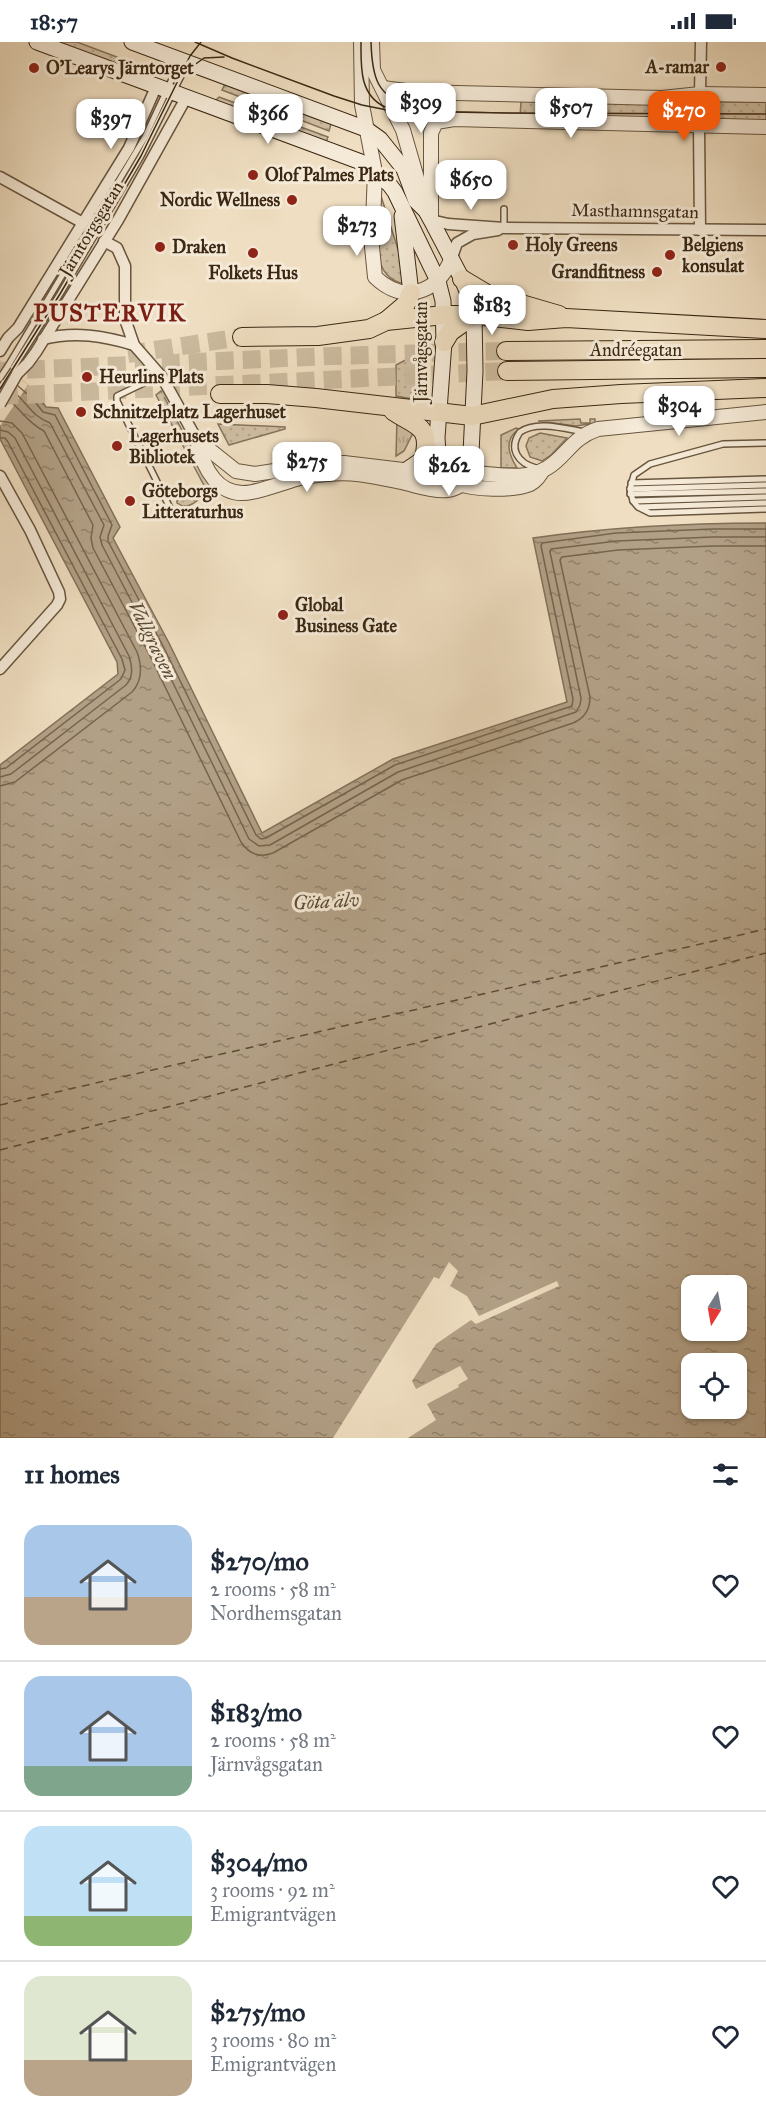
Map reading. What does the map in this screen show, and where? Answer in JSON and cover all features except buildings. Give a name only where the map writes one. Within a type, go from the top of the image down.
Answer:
[{"type":"highway","points":[[462,279],[487,294],[546,310],[566,318]]},
{"type":"highway","points":[[242,337],[318,336],[369,329],[386,321],[406,304],[411,293]]},
{"type":"highway","points":[[386,321],[444,315],[474,315],[528,321],[566,318],[766,329]]},
{"type":"highway","points":[[444,342],[450,332],[474,315]]},
{"type":"highway","name":"Andréegatan","points":[[506,351],[766,349]]},
{"type":"highway","name":"Andréegatan","points":[[507,371],[766,368]]},
{"type":"highway","points":[[220,394],[287,396],[472,416],[552,399],[766,388]]},
{"type":"highway","points":[[390,407],[394,412],[420,427],[425,434],[424,458]]},
{"type":"main road","name":"Järnvågsgatan","points":[[37,42],[361,162],[389,184],[438,281],[444,315],[444,342],[437,438],[438,453],[445,476]]},
{"type":"main road","points":[[132,42],[366,129],[380,139],[404,169],[416,201],[428,215],[462,279],[474,315],[475,370],[468,482]]},
{"type":"main road","name":"Järnvågsgatan","points":[[400,202],[411,293]]},
{"type":"main road","name":"Järnvågsgatan","points":[[405,471],[424,458],[437,438]]},
{"type":"street","name":"Järnvågsgatan","points":[[361,42],[361,98],[375,172],[372,248],[375,277],[381,283],[398,291],[411,293]]},
{"type":"street","points":[[372,42],[372,70],[405,136],[428,215]]},
{"type":"street","points":[[700,94],[701,42]]},
{"type":"street","points":[[382,88],[413,92],[662,98],[700,94],[766,95]]},
{"type":"street","name":"Järntorgsgatan","points":[[0,405],[12,370],[28,363],[43,339],[129,148],[170,92]]},
{"type":"street","name":"Järntorgsgatan","points":[[0,351],[4,336],[18,328],[90,232],[118,219],[170,92]]},
{"type":"street","points":[[428,215],[432,127],[436,122],[454,119],[766,127]]},
{"type":"street","points":[[699,126],[700,230]]},
{"type":"street","points":[[0,177],[117,248],[125,266],[125,320],[134,345],[167,386],[197,440],[200,457],[219,486],[239,493],[253,492],[299,478],[351,473],[447,491],[468,482]]},
{"type":"street","name":"Masthamnsgatan","points":[[428,215],[448,224],[504,228],[766,230]]},
{"type":"street","name":"Masthamnsgatan","points":[[438,281],[446,273],[457,243],[473,234],[493,232],[504,228]]},
{"type":"street","points":[[411,293],[425,290],[438,281]]},
{"type":"street","points":[[43,339],[81,334],[134,345]]},
{"type":"street","points":[[197,440],[236,471],[255,474],[320,464],[344,463],[445,476],[449,480],[468,482],[543,470],[587,433],[613,427],[766,412]]},
{"type":"street","points":[[0,476],[30,530],[59,592],[60,600],[0,669]]},
{"type":"lane","points":[[170,92],[184,61]]},
{"type":"lane","points":[[504,209],[504,228]]},
{"type":"lane","points":[[0,389],[90,232]]},
{"type":"lane","points":[[0,378],[12,370]]},
{"type":"lane","points":[[156,372],[144,382],[117,396],[117,401],[170,508]]},
{"type":"lane","points":[[543,470],[525,465],[517,456],[515,444],[520,432],[526,428],[539,426],[587,433]]},
{"type":"lane","points":[[766,443],[723,444],[650,464],[634,476],[631,492],[638,507],[651,513],[766,510]]},
{"type":"lane","points":[[631,492],[766,479]]},
{"type":"lane","points":[[631,492],[766,485]]},
{"type":"lane","points":[[631,492],[766,491]]},
{"type":"lane","points":[[631,492],[766,497]]},
{"type":"lane","points":[[638,507],[766,503]]},
{"type":"green space","points":[[52,42],[77,42],[138,65],[133,73]]},
{"type":"green space","points":[[225,84],[331,124],[329,131],[222,90]]},
{"type":"green space","points":[[219,97],[328,137],[326,142],[215,101]]},
{"type":"green space","points":[[521,101],[574,104],[587,101],[672,101],[673,123],[520,118]]},
{"type":"green space","points":[[766,102],[766,122],[720,121],[714,117],[714,104]]},
{"type":"green space","points":[[381,196],[402,262],[405,284],[393,279],[384,271],[379,261],[377,235]]},
{"type":"green space","points":[[428,351],[424,401],[396,396],[396,365]]},
{"type":"green space","points":[[161,391],[211,484],[207,491],[156,395]]},
{"type":"green space","points":[[580,419],[581,423],[590,423],[590,419],[595,419],[595,423],[576,426],[538,421]]},
{"type":"green space","points":[[397,420],[414,431],[404,451],[396,456]]},
{"type":"green space","points":[[218,424],[285,427],[285,429],[229,445]]},
{"type":"green space","points":[[516,428],[519,429],[511,438],[509,448],[517,468],[501,468],[501,435]]},
{"type":"green space","points":[[540,433],[567,438],[542,461],[530,457],[526,446],[529,438]]},
{"type":"green space","points":[[198,490],[200,498],[195,503],[186,506],[177,503],[177,500]]},
{"type":"water","points":[[0,361],[37,394],[46,407],[58,408],[120,527],[113,538],[169,643],[262,833],[393,759],[567,702],[533,538],[649,526],[766,523],[766,1438],[0,1438],[0,765],[118,674],[117,662],[0,439]]},
{"type":"pier","points":[[0,360],[28,385],[0,426]]},
{"type":"pier","points":[[449,1262],[458,1271],[450,1286],[467,1296],[479,1316],[557,1281],[559,1286],[476,1324],[471,1320],[436,1344],[412,1381],[416,1389],[460,1366],[468,1379],[458,1385],[459,1387],[427,1404],[436,1420],[408,1438],[333,1438],[434,1277],[439,1279]]},
{"type":"ferry route","points":[[0,1105],[766,929]]},
{"type":"ferry route","points":[[0,1150],[766,953]]},
{"type":"tunnel","points":[[128,354],[242,337]]},
{"type":"tunnel","points":[[0,371],[329,356],[506,351]]},
{"type":"tunnel","points":[[0,396],[507,371]]},
{"type":"tram line","points":[[195,42],[334,96],[392,111],[766,114]]},
{"type":"tram line","points":[[0,389],[60,294],[141,156],[190,56],[201,42]]},
{"type":"tram line","points":[[361,42],[363,79],[370,95],[385,107]]},
{"type":"tram line","points":[[371,42],[373,65],[378,84],[391,97],[412,107]]},
{"type":"tram line","points":[[186,71],[204,58],[224,57]]},
{"type":"place","name":"A-ramar","points":[[721,67]]},
{"type":"place","name":"O'Learys Järntorget","points":[[34,68]]},
{"type":"place","name":"Olof Palmes Plats","points":[[253,175]]},
{"type":"place","name":"Nordic Wellness","points":[[292,200]]},
{"type":"place","name":"Holy Greens","points":[[513,245]]},
{"type":"place","name":"Draken","points":[[160,247]]},
{"type":"place","name":"Folkets Hus","points":[[253,253]]},
{"type":"place","name":"Belgiens konsulat","points":[[670,255]]},
{"type":"place","name":"Grandfitness","points":[[657,272]]},
{"type":"place","name":"Heurlins Plats","points":[[87,377]]},
{"type":"place","name":"Schnitzelplatz Lagerhuset","points":[[81,412]]},
{"type":"place","name":"Lagerhusets Bibliotek","points":[[117,446]]},
{"type":"place","name":"Göteborgs Litteraturhus","points":[[130,501]]},
{"type":"place","name":"Global Business Gate","points":[[283,615]]},
{"type":"district","name":"PUSTERVIK","points":[[110,313]]},
{"type":"water label","name":"Vallgraven","points":[[153,640]]},
{"type":"water label","name":"Göta älv","points":[[326,901]]}]
